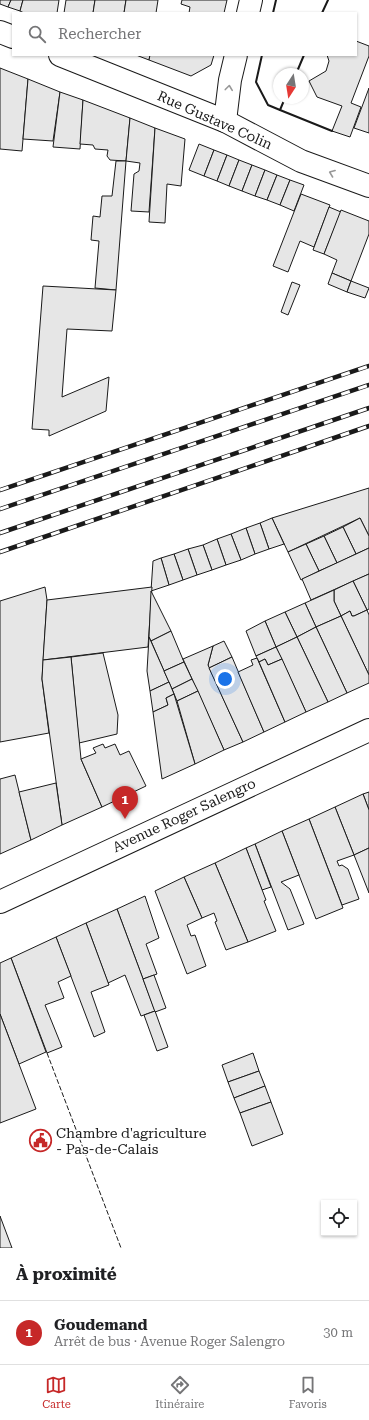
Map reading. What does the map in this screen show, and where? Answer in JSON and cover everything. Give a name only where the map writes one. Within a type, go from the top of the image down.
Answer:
[{"type":"street","points":[[248,12],[251,0]]},
{"type":"street","points":[[0,32],[12,37]]},
{"type":"street","name":"Rue Gustave Colin","points":[[62,56],[225,121],[301,161],[369,186]]},
{"type":"street","points":[[225,121],[230,80],[236,56]]},
{"type":"street","name":"Avenue Roger Salengro","points":[[0,902],[369,730]]},
{"type":"building","points":[[0,0],[11,0],[8,7],[0,4]]},
{"type":"building","points":[[11,0],[23,0],[20,11],[8,7]]},
{"type":"building","points":[[23,0],[59,0],[57,12],[20,11]]},
{"type":"building","points":[[66,0],[95,0],[93,12],[64,12]]},
{"type":"building","points":[[95,0],[126,0],[124,12],[93,12]]},
{"type":"building","points":[[126,0],[158,0],[156,12],[124,12]]},
{"type":"building","points":[[182,0],[227,0],[224,12],[189,12],[190,7],[181,4]]},
{"type":"building","points":[[357,41],[369,46],[369,56],[351,103],[361,107],[350,137],[332,131],[342,106],[317,97],[309,81],[326,71],[329,61],[327,56],[357,56]]},
{"type":"building","points":[[139,56],[150,56],[149,60]]},
{"type":"building","points":[[150,56],[214,56],[211,65],[191,76],[149,60]]},
{"type":"building","points":[[0,68],[28,79],[22,151],[0,149]]},
{"type":"building","points":[[28,79],[60,92],[53,141],[23,139]]},
{"type":"building","points":[[369,88],[369,133],[354,128]]},
{"type":"building","points":[[60,92],[83,100],[80,149],[53,147]]},
{"type":"building","points":[[83,100],[130,118],[126,161],[110,160],[107,156],[108,150],[95,149],[93,145],[80,144]]},
{"type":"building","points":[[130,118],[155,128],[149,212],[131,211],[134,174],[139,171],[140,163],[126,161]]},
{"type":"building","points":[[155,128],[185,139],[181,186],[167,184],[165,223],[149,222]]},
{"type":"building","points":[[199,144],[214,150],[204,176],[189,170]]},
{"type":"building","points":[[214,150],[227,155],[217,181],[204,176]]},
{"type":"building","points":[[227,155],[239,160],[229,186],[217,181]]},
{"type":"building","points":[[239,160],[252,165],[242,191],[229,186]]},
{"type":"building","points":[[116,161],[126,161],[116,290],[95,288],[99,241],[91,240],[93,216],[100,217],[102,196],[112,196]]},
{"type":"building","points":[[252,165],[265,170],[255,196],[242,191]]},
{"type":"building","points":[[265,170],[277,175],[267,200],[255,196]]},
{"type":"building","points":[[277,175],[290,180],[280,205],[267,200]]},
{"type":"building","points":[[290,180],[304,185],[294,211],[280,205]]},
{"type":"building","points":[[301,194],[330,205],[314,247],[300,241],[288,272],[273,266]]},
{"type":"building","points":[[329,207],[341,212],[324,254],[313,250]]},
{"type":"building","points":[[341,210],[369,221],[369,234],[351,281],[332,273],[337,260],[324,254]]},
{"type":"building","points":[[332,273],[351,281],[347,292],[328,284]]},
{"type":"building","points":[[351,281],[369,288],[365,298],[347,292]]},
{"type":"building","points":[[292,282],[300,285],[288,315],[281,312]]},
{"type":"building","points":[[43,286],[116,290],[112,331],[67,329],[62,397],[109,377],[106,411],[49,436],[49,430],[32,429]]},
{"type":"building","points":[[369,488],[369,536],[360,518],[288,552],[272,518]]},
{"type":"building","points":[[272,518],[284,544],[269,549],[260,523]]},
{"type":"building","points":[[360,518],[369,536],[369,548],[356,554],[343,527]]},
{"type":"building","points":[[260,523],[269,549],[255,554],[246,528]]},
{"type":"building","points":[[343,527],[356,554],[337,563],[324,536]]},
{"type":"building","points":[[246,528],[255,554],[241,560],[231,534]]},
{"type":"building","points":[[231,534],[241,560],[226,565],[217,539]]},
{"type":"building","points":[[324,536],[337,563],[319,571],[306,544]]},
{"type":"building","points":[[217,539],[226,565],[212,570],[203,545]]},
{"type":"building","points":[[306,544],[319,571],[301,580],[288,552]]},
{"type":"building","points":[[203,545],[212,570],[197,575],[188,549]]},
{"type":"building","points":[[369,548],[369,574],[311,600],[302,579]]},
{"type":"building","points":[[188,549],[197,575],[183,580],[174,554]]},
{"type":"building","points":[[174,554],[183,580],[169,585],[161,558]]},
{"type":"building","points":[[161,558],[169,585],[151,591],[153,561]]},
{"type":"building","points":[[369,574],[369,609],[367,610],[353,581]]},
{"type":"building","points":[[353,581],[367,610],[354,616],[352,616],[350,611],[341,616],[334,601],[334,590]]},
{"type":"building","points":[[45,587],[47,600],[42,679],[49,733],[0,742],[0,601]]},
{"type":"building","points":[[152,587],[148,647],[43,660],[47,600]]},
{"type":"building","points":[[334,590],[334,601],[341,616],[316,627],[305,603]]},
{"type":"building","points":[[151,591],[171,631],[151,641],[149,637]]},
{"type":"building","points":[[305,603],[316,627],[297,637],[285,612]]},
{"type":"building","points":[[367,610],[369,615],[369,675],[341,616],[350,611],[352,616],[354,616]]},
{"type":"building","points":[[285,612],[297,637],[276,647],[265,621]]},
{"type":"building","points":[[341,616],[369,675],[369,683],[347,693],[316,627]]},
{"type":"building","points":[[265,621],[276,647],[256,656],[246,631]]},
{"type":"building","points":[[316,627],[347,693],[328,702],[297,637]]},
{"type":"building","points":[[171,631],[184,662],[164,671],[151,641]]},
{"type":"building","points":[[149,637],[169,682],[150,691],[147,671]]},
{"type":"building","points":[[297,637],[328,702],[306,712],[276,647]]},
{"type":"building","points":[[224,641],[232,657],[209,668],[208,665],[213,646]]},
{"type":"building","points":[[213,646],[208,665],[243,742],[224,750],[183,659]]},
{"type":"building","points":[[276,647],[282,659],[268,665],[265,659],[259,662],[256,656]]},
{"type":"building","points":[[103,653],[118,715],[117,734],[79,743],[71,657]]},
{"type":"building","points":[[71,657],[81,759],[102,807],[62,825],[42,679],[43,660]]},
{"type":"building","points":[[232,657],[264,732],[243,742],[209,668]]},
{"type":"building","points":[[257,658],[285,722],[264,732],[238,672],[253,665],[251,660]]},
{"type":"building","points":[[265,659],[268,665],[282,659],[306,712],[285,722],[259,662]]},
{"type":"building","points":[[184,662],[192,679],[172,689],[164,671]]},
{"type":"building","points":[[192,679],[198,691],[177,701],[172,689]]},
{"type":"building","points":[[169,682],[174,694],[166,698],[168,705],[153,712],[150,691]]},
{"type":"building","points":[[198,691],[224,750],[195,764],[177,701]]},
{"type":"building","points":[[174,694],[195,764],[162,779],[153,712],[168,705],[166,698]]},
{"type":"building","points":[[103,744],[105,748],[115,744],[120,755],[129,751],[146,786],[102,807],[81,759],[96,753],[93,748]]},
{"type":"building","points":[[15,775],[31,840],[0,854],[0,779]]},
{"type":"building","points":[[56,783],[62,825],[31,840],[19,792]]},
{"type":"building","points":[[369,792],[369,810],[363,794]]},
{"type":"building","points":[[363,794],[369,810],[369,848],[354,855],[335,807]]},
{"type":"building","points":[[335,807],[354,855],[337,861],[339,866],[342,865],[348,869],[359,899],[342,905],[309,819]]},
{"type":"building","points":[[309,819],[343,908],[316,919],[282,831]]},
{"type":"building","points":[[282,831],[299,875],[281,882],[290,889],[304,924],[288,930],[255,844]]},
{"type":"building","points":[[255,844],[271,887],[262,890],[246,848]]},
{"type":"building","points":[[246,848],[276,931],[248,942],[215,863]]},
{"type":"building","points":[[369,848],[369,893],[354,855]]},
{"type":"building","points":[[215,863],[248,942],[226,950],[215,922],[217,921],[214,913],[202,918],[184,877]]},
{"type":"building","points":[[184,877],[202,918],[187,925],[191,936],[195,935],[206,966],[187,974],[155,891]]},
{"type":"building","points":[[145,896],[159,938],[146,944],[157,974],[143,979],[117,909]]},
{"type":"building","points":[[117,909],[155,1011],[141,1016],[125,975],[108,983],[86,923]]},
{"type":"building","points":[[86,923],[109,985],[91,992],[105,1032],[94,1037],[56,937]]},
{"type":"building","points":[[56,937],[71,976],[58,982],[64,998],[45,1005],[62,1047],[47,1053],[11,958]]},
{"type":"building","points":[[11,958],[46,1052],[19,1064],[0,1014],[0,963]]},
{"type":"building","points":[[154,975],[166,1008],[155,1012],[143,979]]},
{"type":"building","points":[[155,1011],[168,1047],[157,1051],[144,1015]]},
{"type":"building","points":[[0,1014],[36,1109],[0,1123]]},
{"type":"building","points":[[253,1053],[259,1071],[228,1082],[222,1065]]},
{"type":"building","points":[[259,1071],[265,1086],[234,1098],[228,1082]]},
{"type":"building","points":[[265,1086],[271,1102],[240,1113],[234,1098]]},
{"type":"building","points":[[271,1102],[283,1134],[252,1146],[240,1113]]},
{"type":"building","points":[[0,1216],[12,1248],[0,1248]]},
{"type":"railway","points":[[0,490],[369,366]]},
{"type":"railway","points":[[0,509],[369,385]]},
{"type":"railway","points":[[0,533],[369,408]]},
{"type":"railway","points":[[0,552],[369,426]]},
{"type":"fence","points":[[47,1053],[121,1248]]},
{"type":"wall","points":[[273,12],[276,0]]},
{"type":"wall","points":[[322,12],[328,0]]},
{"type":"wall","points":[[262,56],[256,82],[268,105],[280,110]]},
{"type":"wall","points":[[299,68],[304,56]]},
{"type":"wall","points":[[282,104],[280,110],[332,131]]},
{"type":"place","name":"Goudemand","points":[[125,819]]},
{"type":"place","name":"Chambre d'agriculture - Pas-de-Calais","points":[[40,1141]]}]
